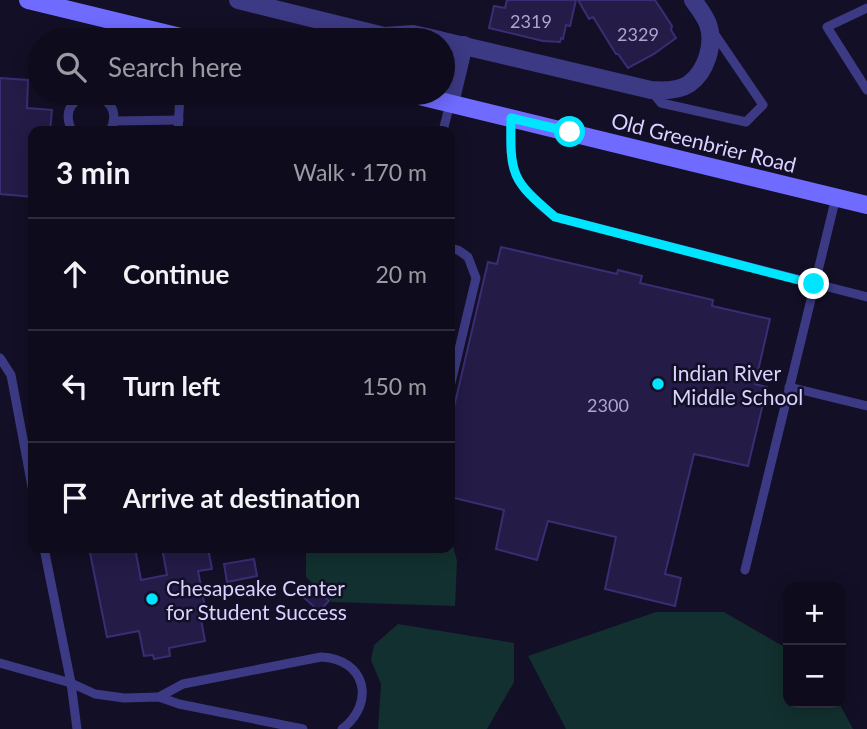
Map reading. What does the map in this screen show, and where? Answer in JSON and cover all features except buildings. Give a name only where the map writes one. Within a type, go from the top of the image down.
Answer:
[{"type":"street","points":[[28,0],[142,28]]},
{"type":"street","points":[[238,0],[352,28]]},
{"type":"street","points":[[455,43],[651,90],[667,91],[689,84],[704,66],[711,47],[708,24],[693,0]]},
{"type":"street","points":[[455,82],[464,45]]},
{"type":"street","name":"Old Greenbrier Road","points":[[455,104],[867,205]]},
{"type":"lane","points":[[867,8],[827,27],[867,90]]},
{"type":"lane","points":[[651,90],[661,103],[746,122],[764,105],[708,24]]},
{"type":"lane","points":[[70,126],[69,113],[74,105]]},
{"type":"lane","points":[[108,105],[114,113],[112,126]]},
{"type":"lane","points":[[178,126],[180,105]]},
{"type":"lane","points":[[444,126],[450,105]]},
{"type":"lane","points":[[511,118],[510,157],[514,175],[531,196],[555,217],[867,298]]},
{"type":"lane","points":[[114,121],[179,120]]},
{"type":"lane","points":[[745,570],[836,197]]},
{"type":"lane","points":[[455,249],[468,257],[476,278],[455,366]]},
{"type":"lane","points":[[0,358],[11,375],[28,465]]},
{"type":"lane","points":[[789,387],[867,406]]},
{"type":"lane","points":[[45,553],[71,683],[77,729]]},
{"type":"lane","points":[[159,697],[183,684],[321,657],[332,658],[347,664],[358,673],[363,690],[361,706],[353,720],[342,729]]},
{"type":"lane","points":[[0,663],[71,683],[95,694],[124,698],[159,697],[179,704],[303,729]]},
{"type":"green space","points":[[306,553],[455,553],[457,561],[455,606],[332,602],[306,577]]},
{"type":"green space","points":[[656,612],[724,612],[783,646],[783,708],[842,708],[853,729],[566,729],[528,656]]},
{"type":"green space","points":[[398,624],[514,643],[514,682],[487,729],[378,729],[381,684],[371,660],[374,645]]},
{"type":"place","name":"Indian River Middle School","points":[[658,384]]},
{"type":"place","name":"Chesapeake Center for Student Success","points":[[152,599]]},
{"type":"route","points":[[570,132],[511,118],[510,157],[514,175],[531,196],[555,217],[814,284]]}]
